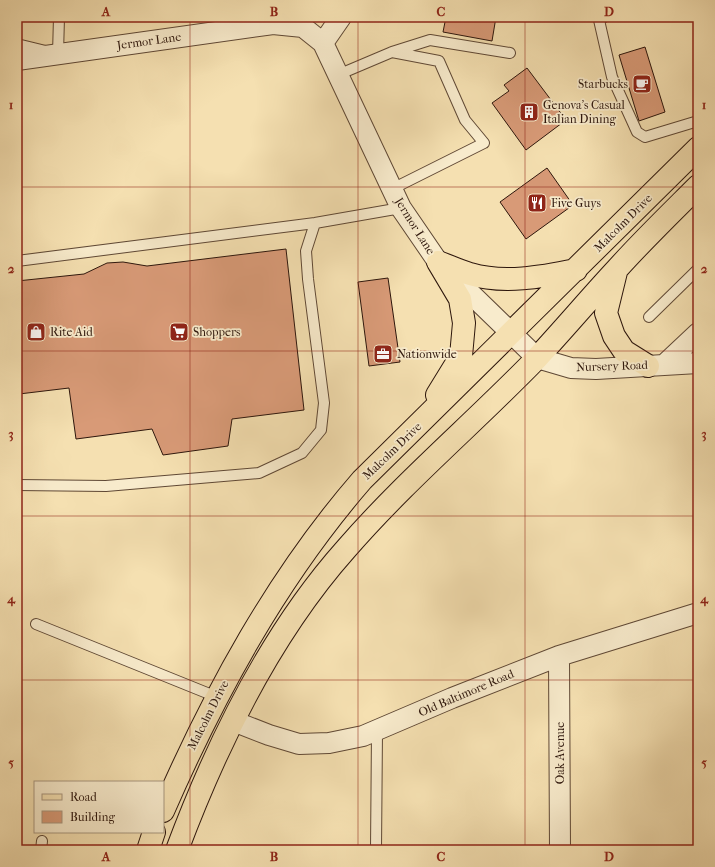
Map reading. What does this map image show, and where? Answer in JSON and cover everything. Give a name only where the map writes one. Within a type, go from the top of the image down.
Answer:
[{"type":"main road","name":"Malcolm Drive","points":[[164,809],[197,735],[217,697],[270,604],[330,517],[362,480],[698,148]]},
{"type":"main road","name":"Malcolm Drive","points":[[177,850],[208,770],[233,721],[286,629],[308,596],[345,549],[386,506],[537,358],[617,269],[698,186]]},
{"type":"main road","points":[[438,262],[471,274],[500,278],[550,275],[576,270]]},
{"type":"main road","points":[[424,420],[440,388],[462,356],[464,323],[460,299],[438,262]]},
{"type":"main road","points":[[617,269],[606,314],[614,336],[624,351],[656,365]]},
{"type":"main road","points":[[148,850],[154,833]]},
{"type":"street","points":[[323,43],[341,17]]},
{"type":"street","name":"Jermor Lane","points":[[17,60],[274,20],[304,27],[323,43],[340,74],[401,208],[438,262],[537,358]]},
{"type":"street","name":"Nursery Road","points":[[656,365],[698,333]]},
{"type":"street","name":"Nursery Road","points":[[537,358],[571,368],[596,369],[698,363]]},
{"type":"street","name":"Old Baltimore Road","points":[[233,721],[269,735],[299,744],[329,743],[377,731],[452,698],[559,656],[698,613]]},
{"type":"street","name":"Oak Avenue","points":[[559,656],[560,850]]},
{"type":"lane","points":[[17,44],[58,54],[59,17]]},
{"type":"lane","points":[[604,17],[599,20],[612,77],[637,132],[645,137],[698,121]]},
{"type":"lane","points":[[340,74],[392,52],[430,40],[510,53]]},
{"type":"lane","points":[[392,52],[439,61],[465,120],[484,143],[392,189]]},
{"type":"lane","points":[[17,262],[315,223],[401,208]]},
{"type":"lane","points":[[17,485],[106,486],[259,473],[302,452],[321,430],[324,403],[308,279],[306,251],[315,223]]},
{"type":"lane","points":[[649,317],[698,269]]},
{"type":"lane","points":[[36,624],[217,697]]},
{"type":"lane","points":[[376,850],[377,731]]},
{"type":"building","points":[[446,17],[496,17],[492,41],[443,32]]},
{"type":"building","name":"Starbucks","points":[[645,47],[665,112],[639,121],[619,55]]},
{"type":"building","name":"Genova's Casual Italian Dining","points":[[527,68],[566,120],[526,150],[492,103],[509,91],[504,85]]},
{"type":"building","name":"Five Guys","points":[[547,168],[573,205],[526,239],[500,202]]},
{"type":"building","name":"Shoppers","points":[[286,249],[304,410],[232,419],[228,446],[163,455],[152,429],[76,439],[69,388],[19,394],[17,373],[17,281],[84,274],[107,263],[123,262],[147,266]]},
{"type":"building","points":[[388,278],[400,362],[369,366],[358,282]]},
{"type":"place","name":"Starbucks","points":[[642,84]]},
{"type":"place","name":"Genova's Casual Italian Dining","points":[[529,112]]},
{"type":"place","name":"Five Guys","points":[[537,203]]},
{"type":"place","name":"Rite Aid","points":[[36,332]]},
{"type":"place","name":"Shoppers","points":[[179,332]]},
{"type":"place","name":"Nationwide","points":[[383,354]]}]
